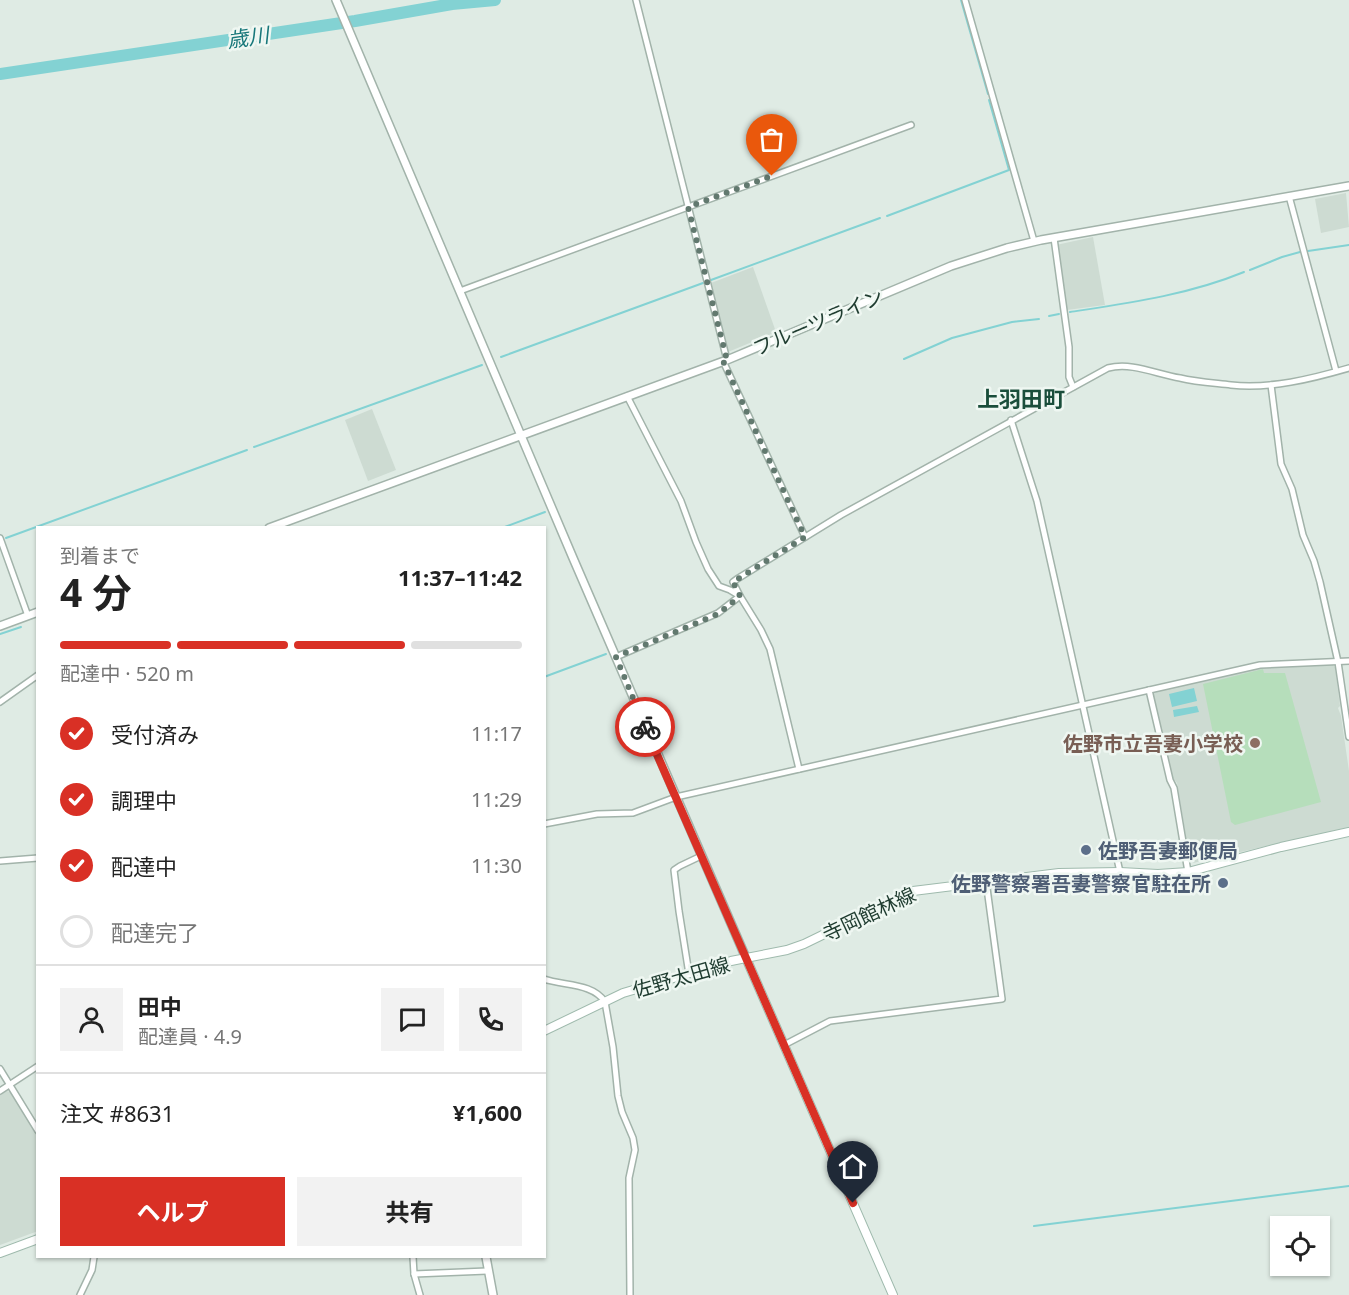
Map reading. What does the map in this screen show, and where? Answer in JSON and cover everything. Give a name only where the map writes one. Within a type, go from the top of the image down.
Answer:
[{"type":"main road","name":"寺岡館林線","points":[[746,958],[804,944],[913,891],[1059,873],[1188,872],[1281,847],[1349,832]]},
{"type":"main road","name":"佐野太田線","points":[[546,1030],[623,993],[746,958],[893,1295]]},
{"type":"main road","points":[[0,1253],[36,1240]]},
{"type":"street","points":[[336,0],[746,958]]},
{"type":"street","points":[[636,0],[725,360],[805,537]]},
{"type":"street","points":[[965,0],[1034,241]]},
{"type":"street","points":[[460,291],[911,124]]},
{"type":"street","name":"フルーツライン","points":[[274,526],[725,360],[951,266],[983,255],[1034,241],[1349,186]]},
{"type":"street","points":[[1289,196],[1336,371]]},
{"type":"street","points":[[1054,238],[1069,347],[1068,377],[1073,387]]},
{"type":"street","points":[[799,769],[770,650],[733,582],[841,515],[1108,368],[1121,366],[1222,384],[1271,385],[1349,368]]},
{"type":"street","points":[[1271,385],[1281,464],[1292,489],[1303,535],[1320,582],[1338,662],[1349,737]]},
{"type":"street","points":[[627,396],[682,504],[708,569],[719,586],[740,596]]},
{"type":"street","points":[[1011,420],[1037,501],[1081,706],[1120,872]]},
{"type":"street","points":[[0,538],[28,616]]},
{"type":"street","points":[[616,657],[718,614],[740,596]]},
{"type":"street","points":[[0,626],[36,612]]},
{"type":"street","points":[[546,824],[597,814],[633,813],[676,797],[1260,665],[1349,661]]},
{"type":"street","points":[[0,702],[36,676]]},
{"type":"street","points":[[1149,690],[1170,780],[1174,788],[1188,872]]},
{"type":"street","points":[[689,974],[674,870],[701,856]]},
{"type":"street","points":[[0,861],[36,858]]},
{"type":"street","points":[[783,1045],[830,1021],[1002,999],[986,881]]},
{"type":"street","points":[[546,979],[590,989],[601,996],[605,1002],[618,1095],[636,1150],[629,1178],[630,1295]]},
{"type":"street","points":[[0,1091],[36,1067]]},
{"type":"street","points":[[0,1069],[36,1128]]},
{"type":"street","points":[[80,1295],[92,1270],[94,1258]]},
{"type":"street","points":[[413,1258],[414,1274],[420,1295]]},
{"type":"street","points":[[486,1258],[493,1295]]},
{"type":"street","points":[[414,1274],[487,1271]]},
{"type":"shaded area","points":[[1346,193],[1349,227],[1321,233],[1315,199]]},
{"type":"shaded area","points":[[1093,237],[1105,305],[1067,310],[1056,245]]},
{"type":"shaded area","points":[[753,267],[776,332],[728,352],[711,283]]},
{"type":"shaded area","points":[[372,409],[396,470],[368,481],[345,420]]},
{"type":"shaded area","name":"佐野市立吾妻小学校","points":[[1332,664],[1335,667],[1340,706],[1338,708],[1349,771],[1349,827],[1193,863],[1190,861],[1177,783],[1172,777],[1153,693],[1199,680],[1263,667]]},
{"type":"shaded area","points":[[7,1091],[10,1092],[36,1133],[36,1232],[0,1245],[0,1095]]},
{"type":"green space","points":[[1263,669],[1264,673],[1285,673],[1321,802],[1235,825],[1231,822],[1203,684]]},
{"type":"water","points":[[1194,688],[1197,701],[1172,707],[1169,694]]},
{"type":"water","points":[[1197,706],[1199,712],[1174,717],[1173,710]]},
{"type":"waterway","name":"歳川","points":[[0,74],[355,21],[452,4],[495,0]]},
{"type":"waterway","points":[[961,0],[988,94]]},
{"type":"waterway","points":[[887,216],[1009,170],[989,100]]},
{"type":"waterway","points":[[711,280],[880,218]]},
{"type":"waterway","points":[[1308,251],[1349,245]]},
{"type":"waterway","points":[[1250,270],[1300,252]]},
{"type":"waterway","points":[[1070,312],[1180,292],[1244,272]]},
{"type":"waterway","points":[[501,357],[703,283]]},
{"type":"waterway","points":[[1049,316],[1059,314]]},
{"type":"waterway","points":[[904,359],[952,338],[1012,322],[1039,319]]},
{"type":"waterway","points":[[254,447],[482,365]]},
{"type":"waterway","points":[[39,526],[247,450]]},
{"type":"waterway","points":[[507,526],[545,512]]},
{"type":"waterway","points":[[6,538],[36,527]]},
{"type":"waterway","points":[[0,634],[21,627]]},
{"type":"waterway","points":[[546,676],[606,654]]},
{"type":"waterway","points":[[1034,1226],[1349,1186]]},
{"type":"way so far","points":[[645,727],[616,657],[718,614],[740,596],[733,582],[805,537],[723,361],[727,360],[688,207],[772,176]]},
{"type":"place","name":"佐野市立吾妻小学校","points":[[1255,743]]},
{"type":"place","name":"佐野吾妻郵便局","points":[[1086,850]]},
{"type":"place","name":"佐野警察署吾妻警察官駐在所","points":[[1223,883]]},
{"type":"district","name":"上羽田町","points":[[1021,398]]},
{"type":"route","points":[[645,727],[853,1203]]}]
